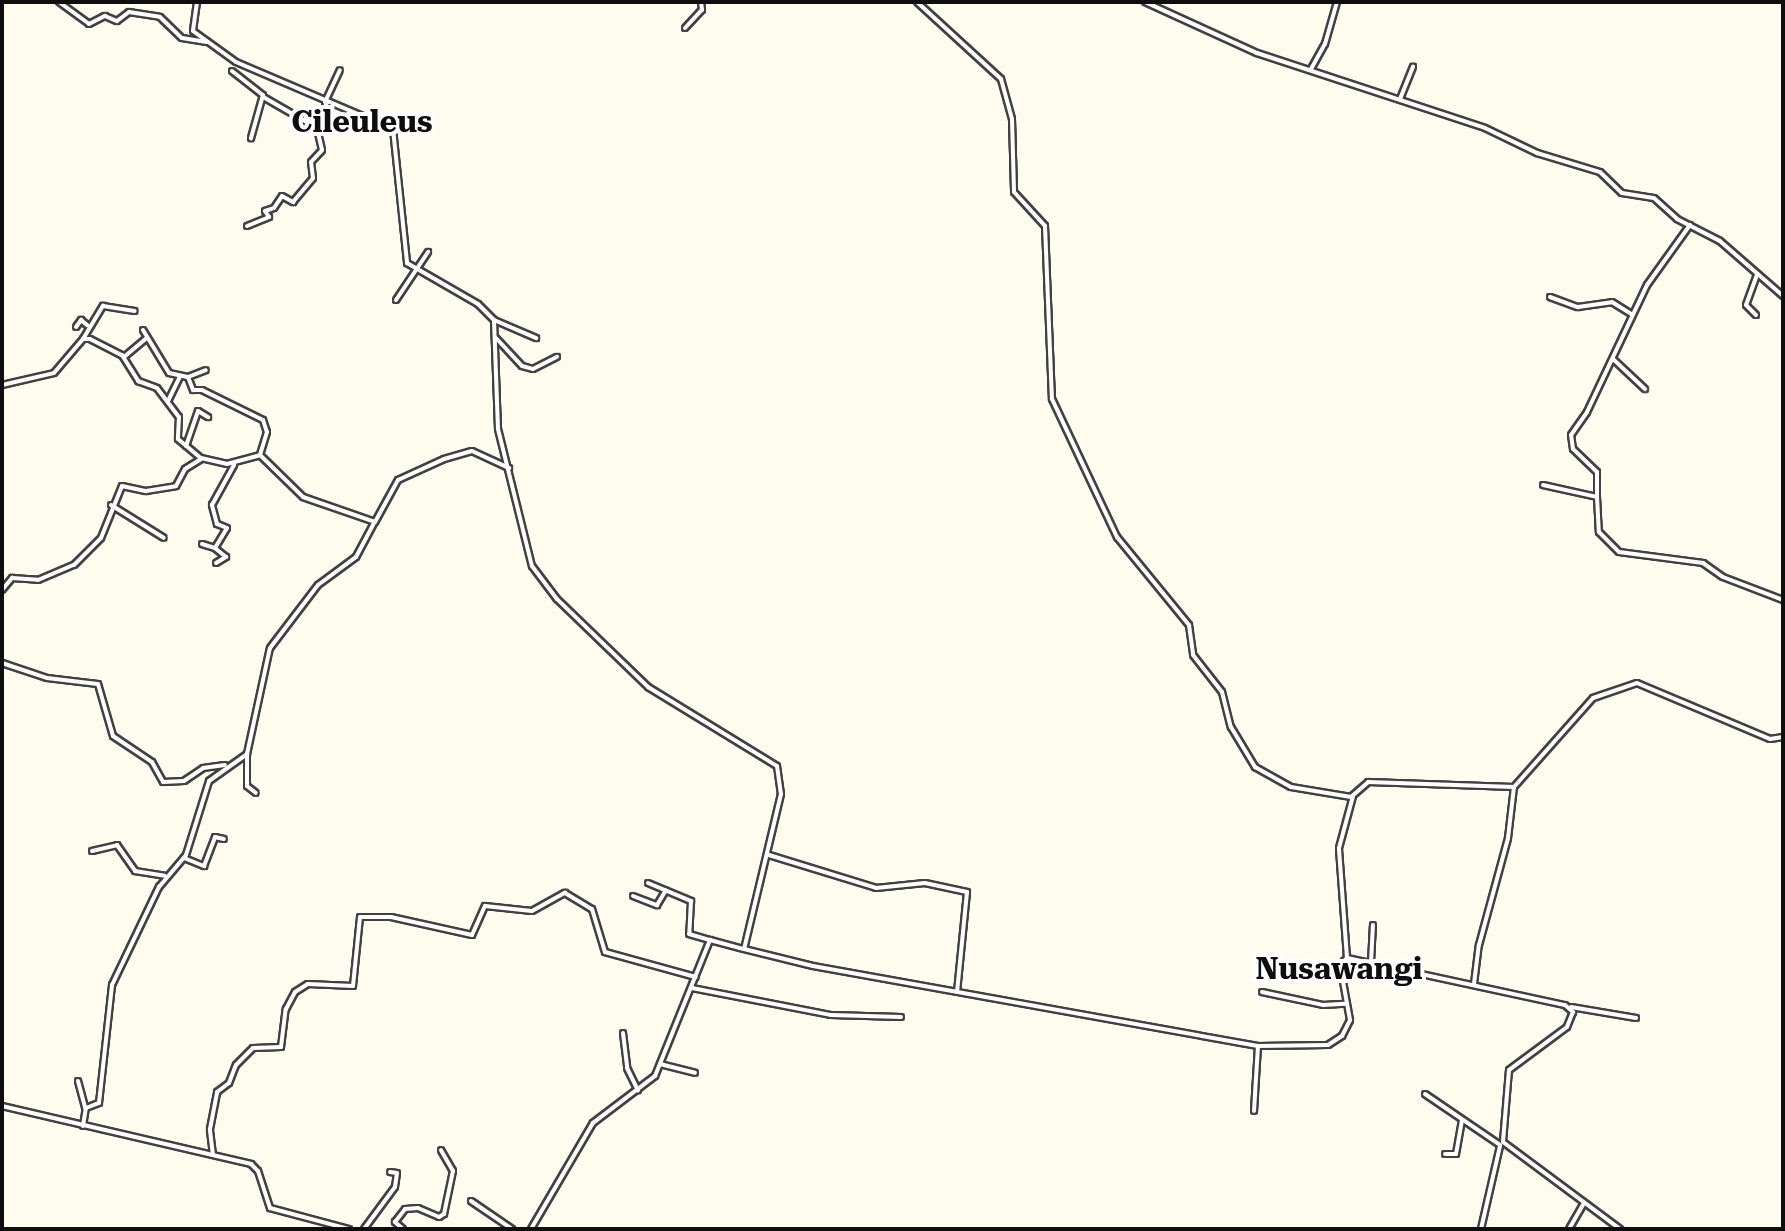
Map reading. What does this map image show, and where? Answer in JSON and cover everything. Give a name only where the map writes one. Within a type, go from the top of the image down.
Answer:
[{"type":"street","points":[[59,2],[89,24],[105,16],[117,21],[129,12],[160,17],[182,38],[221,44],[262,77],[397,134],[405,259],[417,271],[478,304],[494,320],[536,338]]},
{"type":"street","points":[[197,2],[191,20],[195,34],[207,42]]},
{"type":"street","points":[[685,28],[702,10],[701,2]]},
{"type":"street","points":[[917,2],[1001,79],[1012,119],[1012,183],[1045,226],[1050,277],[1052,399],[1114,532],[1189,625],[1193,655],[1222,692],[1231,727],[1259,773],[1291,787],[1353,796]]},
{"type":"street","points":[[1145,2],[1257,53],[1400,99],[1600,172],[1618,190],[1654,198],[1690,225],[1720,241],[1783,296]]},
{"type":"street","points":[[1311,69],[1325,44],[1337,2]]},
{"type":"street","points":[[1400,99],[1413,66]]},
{"type":"street","points":[[247,226],[269,217],[265,211],[274,208],[281,197],[293,202],[310,183],[311,162],[322,145],[316,127],[340,70]]},
{"type":"street","points":[[232,71],[263,97],[316,127]]},
{"type":"street","points":[[251,138],[263,97]]},
{"type":"street","points":[[1690,225],[1631,314],[1613,359],[1571,435],[1573,449],[1597,472],[1599,532],[1619,552],[1703,563],[1723,577],[1783,600]]},
{"type":"street","points":[[396,300],[428,252]]},
{"type":"street","points":[[1756,315],[1746,305],[1757,274]]},
{"type":"street","points":[[1550,297],[1578,307],[1612,302],[1631,314]]},
{"type":"street","points":[[2,385],[54,373],[83,339],[87,325],[106,305],[135,311]]},
{"type":"street","points":[[76,327],[81,320],[87,325]]},
{"type":"street","points":[[494,320],[496,416],[527,554],[557,599],[648,687],[777,766],[781,794],[769,855],[744,949]]},
{"type":"street","points":[[143,330],[163,366],[188,377],[206,370]]},
{"type":"street","points":[[495,337],[522,366],[533,369],[557,357]]},
{"type":"street","points":[[124,357],[147,338]]},
{"type":"street","points":[[83,339],[124,357],[138,381],[157,388],[180,423],[177,437],[201,458],[234,463],[260,455]]},
{"type":"street","points":[[1613,359],[1645,389]]},
{"type":"street","points":[[168,401],[180,376]]},
{"type":"street","points":[[188,377],[193,390],[201,389],[265,423],[260,455]]},
{"type":"street","points":[[186,446],[198,411],[208,417]]},
{"type":"street","points":[[256,793],[247,786],[247,754],[270,648],[318,585],[356,557],[398,480],[444,459],[472,451],[509,468]]},
{"type":"street","points":[[260,455],[303,497],[375,522]]},
{"type":"street","points":[[2,590],[12,578],[38,580],[74,565],[102,537],[111,505],[123,485],[146,491],[178,485],[185,469],[201,458]]},
{"type":"street","points":[[215,548],[227,528],[217,524],[212,504],[234,463]]},
{"type":"street","points":[[1543,485],[1597,497]]},
{"type":"street","points":[[111,505],[164,538]]},
{"type":"street","points":[[202,544],[226,556],[216,563]]},
{"type":"street","points":[[2,663],[47,678],[98,684],[113,736],[152,762],[163,782],[179,782],[203,768],[226,765]]},
{"type":"street","points":[[1474,984],[1479,945],[1508,838],[1514,787],[1591,700],[1632,683],[1744,724],[1770,739],[1783,737]]},
{"type":"street","points":[[86,1110],[99,1103],[112,985],[167,876],[184,858],[209,781],[226,765],[247,754]]},
{"type":"street","points":[[648,883],[692,903],[689,934],[744,949],[957,992],[1258,1046],[1328,1045],[1348,1028],[1340,965],[1347,958],[1339,848],[1353,796],[1368,782],[1514,787]]},
{"type":"street","points":[[184,858],[204,866],[215,837],[224,839]]},
{"type":"street","points":[[92,851],[117,845],[135,871],[167,876]]},
{"type":"street","points":[[769,855],[876,888],[897,889],[914,882],[967,892],[957,992]]},
{"type":"street","points":[[633,896],[657,905],[666,890]]},
{"type":"street","points":[[213,1155],[210,1129],[219,1102],[216,1093],[254,1047],[281,1047],[286,1009],[296,991],[307,984],[353,986],[360,917],[391,917],[472,935],[485,906],[532,911],[565,893],[592,909],[604,952],[696,977]]},
{"type":"street","points":[[1371,962],[1373,925]]},
{"type":"street","points":[[531,1229],[593,1123],[638,1091],[660,1064],[710,940]]},
{"type":"street","points":[[1347,958],[1571,1007],[1636,1018]]},
{"type":"street","points":[[692,988],[831,1015],[901,1017]]},
{"type":"street","points":[[1262,992],[1323,1005],[1346,1004]]},
{"type":"street","points":[[1481,1229],[1502,1144],[1511,1065],[1562,1031],[1571,1007]]},
{"type":"street","points":[[623,1033],[627,1068],[638,1091]]},
{"type":"street","points":[[1254,1111],[1258,1046]]},
{"type":"street","points":[[660,1064],[695,1073]]},
{"type":"street","points":[[78,1081],[86,1110],[83,1126]]},
{"type":"street","points":[[1425,1094],[1502,1144],[1620,1229]]},
{"type":"street","points":[[2,1106],[256,1167],[270,1208],[349,1229]]},
{"type":"street","points":[[1445,1154],[1456,1154],[1462,1119]]},
{"type":"street","points":[[403,1229],[395,1222],[405,1209],[418,1208],[439,1217],[444,1214],[453,1171],[441,1150]]},
{"type":"street","points":[[364,1229],[395,1187],[397,1173],[390,1172]]},
{"type":"street","points":[[471,1201],[512,1229]]},
{"type":"street","points":[[1569,1229],[1584,1203]]},
{"type":"district","name":"Cileuleus","points":[[362,122]]},
{"type":"district","name":"Nusawangi","points":[[1339,969]]}]
